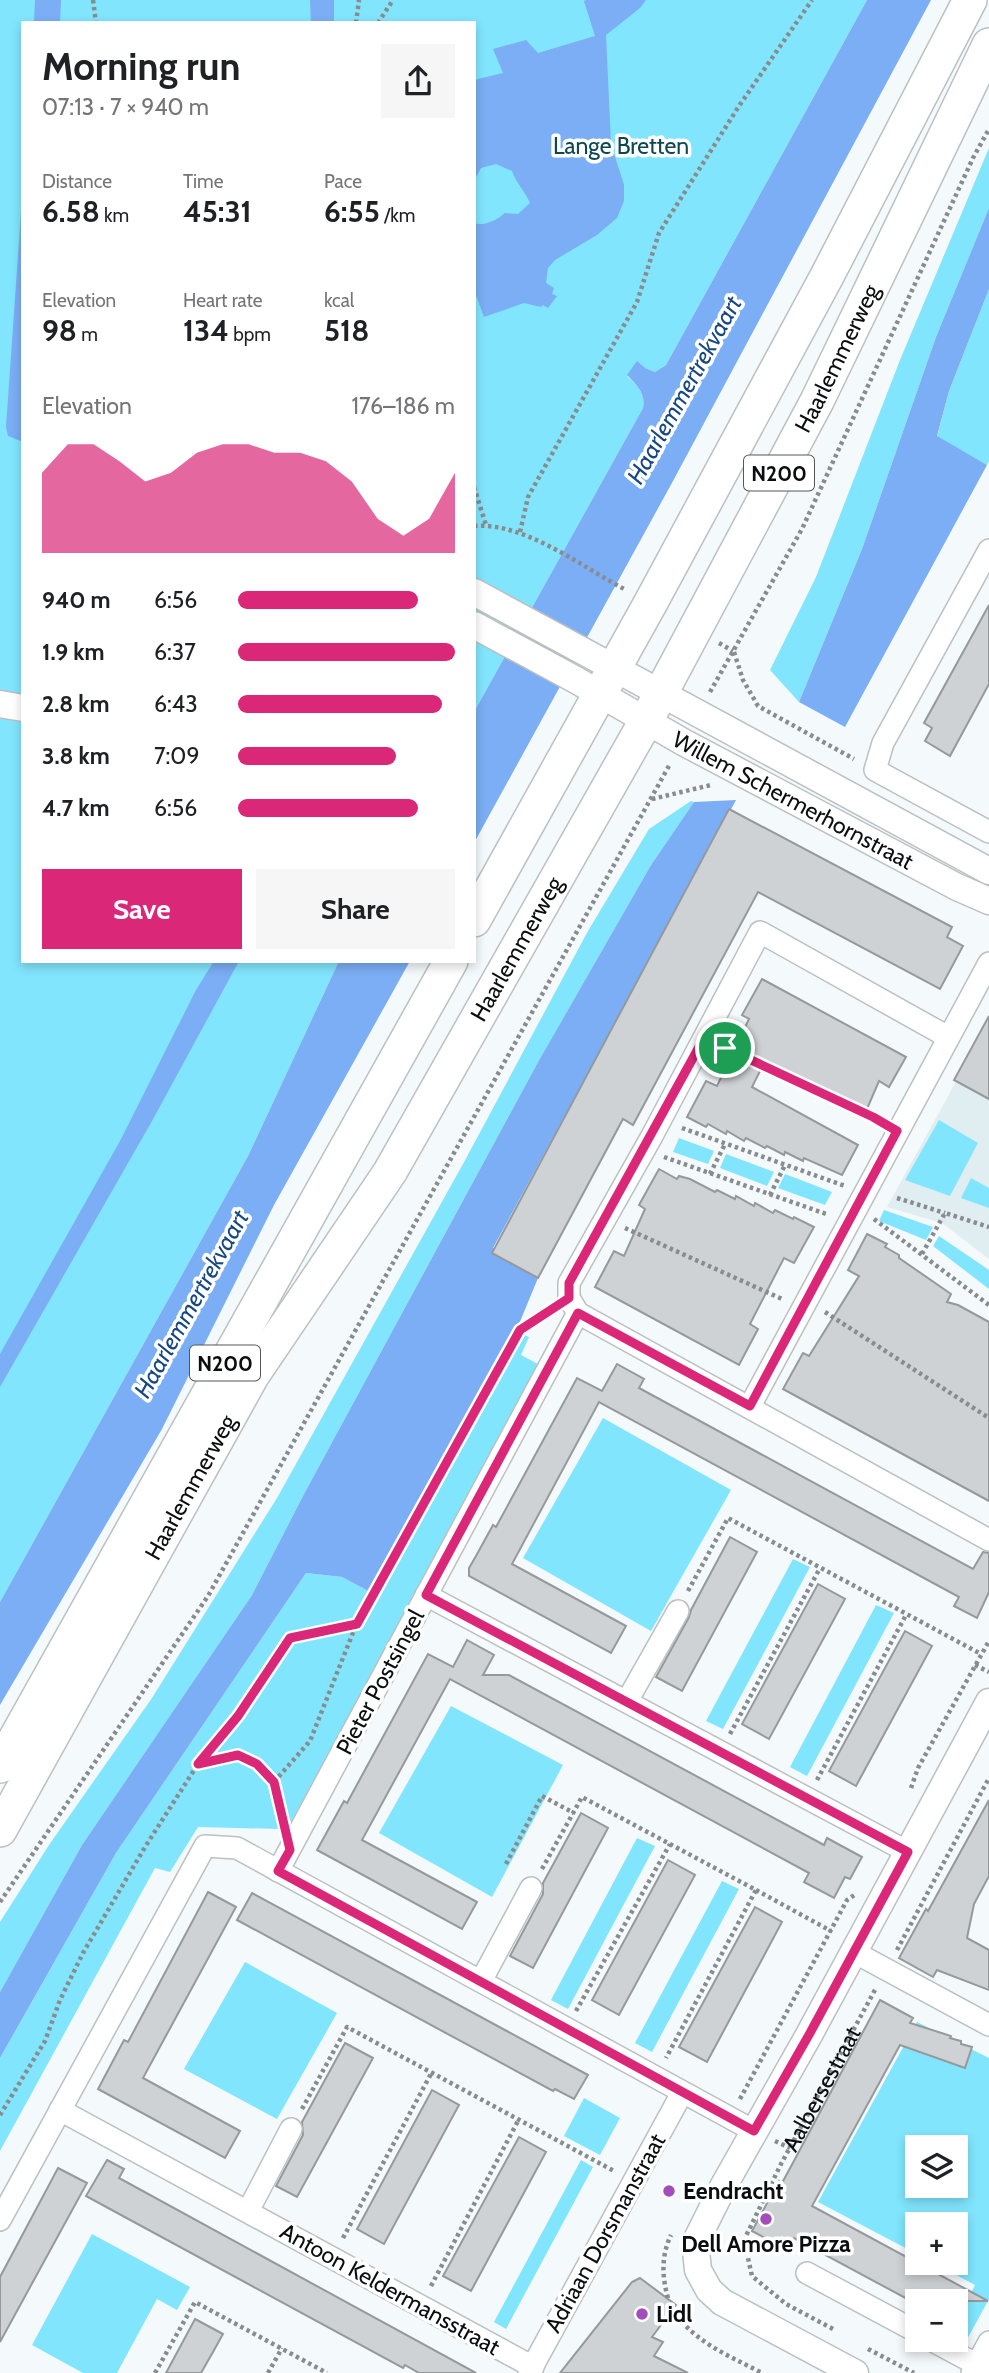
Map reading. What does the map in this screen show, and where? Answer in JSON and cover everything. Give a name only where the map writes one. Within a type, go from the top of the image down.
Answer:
[{"type":"main road","name":"Haarlemmerweg","points":[[476,916],[595,674],[827,276],[970,0]]},
{"type":"main road","name":"Haarlemmerweg","points":[[0,1830],[252,1376],[390,1172],[653,707],[817,401],[989,45]]},
{"type":"main road","name":"Haarlemmerweg","points":[[0,1766],[451,963]]},
{"type":"street","points":[[989,550],[884,743],[875,771],[989,832]]},
{"type":"street","points":[[476,593],[502,607],[595,674]]},
{"type":"street","points":[[481,628],[595,674]]},
{"type":"street","name":"Willem Schermerhornstraat","points":[[595,674],[653,707],[989,871]]},
{"type":"street","points":[[0,704],[21,708]]},
{"type":"street","name":"Willem Schermerhornstraat","points":[[653,707],[682,742],[957,887],[989,901]]},
{"type":"street","name":"Pieter Postsingel","points":[[278,1871],[426,1595],[573,1306],[569,1283],[606,1218],[662,1140],[704,1038],[760,932],[948,1037]]},
{"type":"street","points":[[750,1406],[804,1305],[847,1202],[897,1131],[989,963]]},
{"type":"street","points":[[573,1306],[989,1539]]},
{"type":"street","points":[[426,1595],[908,1852]]},
{"type":"street","points":[[627,1701],[678,1611]]},
{"type":"street","points":[[855,2373],[722,2302],[709,2290],[698,2270],[697,2239],[989,1702]]},
{"type":"street","points":[[0,2220],[205,1846],[237,1848],[754,2131]]},
{"type":"street","points":[[481,1981],[531,1888]]},
{"type":"street","points":[[853,1952],[989,2025]]},
{"type":"street","name":"Adriaan Dorsmanstraat","points":[[531,2370],[682,2093]]},
{"type":"street","name":"Antoon Keldermansstraat","points":[[60,2110],[421,2305],[531,2370]]},
{"type":"street","points":[[248,2211],[291,2129]]},
{"type":"street","points":[[807,2273],[905,2326]]},
{"type":"street","points":[[951,2352],[979,2369],[989,2342]]},
{"type":"path","points":[[93,0],[96,21]]},
{"type":"path","points":[[356,21],[359,0]]},
{"type":"path","points":[[379,21],[393,0]]},
{"type":"path","points":[[520,531],[528,497],[636,302],[659,233],[739,106],[812,0]]},
{"type":"path","name":"Haarlemmerweg","points":[[875,771],[758,706],[743,680],[733,651],[802,529],[973,158],[989,129]]},
{"type":"path","points":[[476,493],[486,525]]},
{"type":"path","points":[[476,526],[520,531],[619,587]]},
{"type":"path","name":"Haarlemmerweg","points":[[0,1902],[208,1596],[682,742]]},
{"type":"path","points":[[704,1038],[873,1117],[897,1131]]},
{"type":"path","points":[[847,1202],[829,1216],[664,1158],[662,1140],[680,1128],[845,1186],[847,1202],[989,1305]]},
{"type":"path","points":[[709,1174],[724,1144]]},
{"type":"path","points":[[770,1195],[785,1165]]},
{"type":"path","points":[[897,1198],[989,1227]]},
{"type":"path","points":[[922,1254],[945,1213]]},
{"type":"path","points":[[606,1218],[804,1305],[989,1418]]},
{"type":"path","points":[[274,1782],[310,1741],[357,1624],[520,1330],[573,1306]]},
{"type":"path","points":[[678,1611],[728,1518],[981,1654]]},
{"type":"path","points":[[721,1751],[820,1568]]},
{"type":"path","points":[[807,1797],[906,1615]]},
{"type":"path","points":[[0,2115],[45,2040],[60,2000],[83,1953],[145,1847],[198,1764],[238,1716],[290,1638],[357,1624]]},
{"type":"path","points":[[975,1665],[989,1672]]},
{"type":"path","points":[[198,1764],[238,1755],[257,1764],[274,1782],[290,1850]]},
{"type":"path","name":"Aalbersestraat","points":[[834,2330],[786,2304],[752,2276],[744,2239],[781,2164],[989,1778]]},
{"type":"path","points":[[506,1864],[542,1796],[574,1813]]},
{"type":"path","points":[[531,1888],[582,1797],[831,1931]]},
{"type":"path","points":[[566,2028],[670,1844]]},
{"type":"path","points":[[655,2078],[756,1890]]},
{"type":"path","points":[[291,2129],[347,2027],[634,2181]]},
{"type":"path","points":[[332,2258],[432,2072]]},
{"type":"path","points":[[421,2305],[519,2119]]},
{"type":"path","points":[[155,2373],[195,2302],[327,2373]]},
{"type":"path","points":[[673,2310],[695,2337],[762,2373]]},
{"type":"path","points":[[858,2343],[914,2373]]},
{"type":"path","points":[[268,2373],[282,2348]]},
{"type":"shaded area","points":[[989,1022],[989,1259],[942,1223],[887,1207]]},
{"type":"green space","name":"Lange Bretten","points":[[0,0],[867,0],[666,365],[655,372],[645,368],[627,376],[642,394],[643,408],[476,708],[476,21],[21,21],[21,963],[338,963],[248,1156],[0,1602]]},
{"type":"green space","points":[[989,148],[989,208],[936,337],[862,549],[799,702],[770,670],[816,577],[900,360]]},
{"type":"green space","points":[[989,289],[987,465],[937,437],[949,391]]},
{"type":"green space","points":[[691,801],[694,802],[651,865],[538,1062],[252,1595],[82,1845],[0,1992],[0,1922],[49,1845],[152,1698],[277,1498],[463,1164],[588,931],[649,829]]},
{"type":"green space","points":[[939,1120],[978,1143],[950,1196],[905,1180]]},
{"type":"green space","points":[[679,1138],[714,1151],[708,1164],[673,1152]]},
{"type":"green space","points":[[726,1154],[774,1172],[767,1186],[720,1168]]},
{"type":"green space","points":[[785,1174],[832,1192],[825,1205],[778,1188]]},
{"type":"green space","points":[[971,1178],[989,1188],[989,1208],[961,1198]]},
{"type":"green space","points":[[884,1210],[933,1227],[926,1240],[879,1221]]},
{"type":"green space","points":[[939,1236],[989,1270],[989,1289],[933,1246]]},
{"type":"green space","points":[[522,1334],[529,1337],[521,1355],[540,1365],[292,1820],[281,1829],[198,1827],[170,1872],[155,1868],[0,2151],[0,2058],[116,1853],[306,1573],[342,1577],[372,1593]]},
{"type":"green space","points":[[603,1418],[731,1490],[651,1631],[523,1558]]},
{"type":"green space","points":[[793,1559],[810,1567],[723,1729],[706,1721]]},
{"type":"green space","points":[[876,1605],[894,1613],[807,1776],[790,1767]]},
{"type":"green space","points":[[451,1706],[563,1765],[492,1897],[379,1833]]},
{"type":"green space","points":[[637,1838],[655,1846],[568,2009],[551,2000]]},
{"type":"green space","points":[[722,1881],[739,1889],[652,2052],[635,2043]]},
{"type":"green space","points":[[245,1962],[337,2013],[277,2119],[184,2069]]},
{"type":"green space","points":[[917,2022],[989,2058],[989,2299],[968,2338],[968,2299],[975,2285],[956,2275],[968,2275],[968,2212],[905,2212],[905,2248],[818,2202]]},
{"type":"green space","points":[[584,2098],[620,2118],[600,2155],[564,2136]]},
{"type":"green space","points":[[581,2160],[593,2167],[506,2329],[494,2322]]},
{"type":"green space","points":[[92,2234],[190,2287],[177,2310],[157,2299],[117,2373],[83,2373],[32,2345]]},
{"type":"water","points":[[35,0],[61,0],[60,21],[34,21]]},
{"type":"water","points":[[310,0],[334,0],[334,21],[311,21]]},
{"type":"water","points":[[646,0],[606,35],[611,144],[624,185],[624,201],[617,218],[597,235],[555,260],[548,268],[546,283],[554,288],[552,294],[557,296],[548,308],[524,303],[484,317],[476,295],[476,223],[490,222],[505,213],[518,214],[530,203],[512,171],[496,164],[481,168],[476,177],[476,80],[503,73],[493,49],[526,40],[538,53],[595,36],[584,1]]},
{"type":"water","name":"Haarlemmertrekvaart","points":[[867,0],[931,0],[673,481],[476,839],[476,708],[643,408],[642,394],[627,375],[637,361],[655,372],[666,365]]},
{"type":"water","points":[[989,208],[989,289],[949,391],[937,436],[987,465],[845,727],[799,702],[862,549],[936,337]]},
{"type":"water","points":[[21,213],[21,441],[8,436],[6,427]]},
{"type":"water","points":[[736,800],[493,1248],[538,1278],[519,1324],[372,1593],[342,1577],[306,1573],[116,1853],[0,2058],[0,1992],[82,1845],[252,1595],[538,1062],[651,865],[694,802]]},
{"type":"water","points":[[213,963],[238,963],[152,1121],[0,1387],[0,1354],[120,1141],[196,990]]},
{"type":"water","name":"Haarlemmertrekvaart","points":[[338,963],[409,963],[274,1205],[162,1429],[0,1705],[0,1602],[248,1156]]},
{"type":"building","points":[[989,605],[989,684],[950,756],[925,741],[932,728],[924,723]]},
{"type":"building","points":[[729,809],[952,927],[947,937],[963,946],[940,989],[758,892],[633,1125],[623,1119],[538,1278],[492,1253]]},
{"type":"building","points":[[762,979],[906,1057],[889,1087],[879,1081],[867,1109],[765,1061],[752,1087],[858,1145],[842,1175],[804,1158],[803,1161],[785,1152],[784,1155],[746,1138],[744,1141],[708,1124],[706,1127],[687,1117],[706,1081],[717,1086],[749,1019],[742,1015]]},
{"type":"building","points":[[989,1016],[989,1099],[954,1080]]},
{"type":"building","points":[[659,1169],[677,1179],[679,1176],[690,1179],[715,1192],[717,1190],[735,1199],[736,1196],[754,1206],[755,1203],[773,1213],[775,1210],[814,1227],[794,1263],[784,1258],[750,1324],[758,1329],[739,1365],[595,1287],[614,1251],[624,1256],[645,1209],[639,1205]]},
{"type":"building","points":[[867,1234],[887,1244],[885,1247],[899,1255],[899,1258],[951,1294],[947,1302],[989,1322],[989,1501],[783,1389],[803,1353],[809,1356],[859,1276],[848,1270]]},
{"type":"building","points":[[617,1364],[644,1379],[639,1388],[973,1569],[983,1552],[989,1553],[989,1592],[977,1618],[954,1606],[959,1597],[599,1402],[512,1564],[626,1626],[611,1653],[469,1576],[469,1568],[493,1525],[496,1527],[577,1378],[602,1391]]},
{"type":"building","points":[[730,1537],[757,1552],[682,1691],[656,1677]]},
{"type":"building","points":[[818,1584],[845,1599],[769,1739],[742,1724]]},
{"type":"building","points":[[905,1631],[932,1646],[856,1786],[829,1771]]},
{"type":"building","points":[[467,1640],[494,1655],[483,1675],[509,1675],[824,1845],[827,1838],[862,1857],[850,1879],[845,1877],[834,1898],[804,1882],[809,1873],[450,1679],[362,1840],[477,1902],[462,1929],[317,1850],[344,1801],[347,1803],[428,1654],[453,1667]]},
{"type":"building","points":[[989,1800],[989,1876],[974,1904],[967,1938],[989,1950],[989,1990],[937,1970],[933,1977],[899,1958]]},
{"type":"building","points":[[581,1813],[608,1828],[533,1968],[510,1956],[543,1894],[543,1883]]},
{"type":"building","points":[[668,1860],[695,1875],[619,2015],[592,2000]]},
{"type":"building","points":[[208,1892],[236,1907],[143,2078],[240,2131],[225,2158],[98,2089],[124,2040],[128,2042]]},
{"type":"building","points":[[252,1893],[588,2075],[574,2099],[555,2089],[553,2091],[237,1920]]},
{"type":"building","points":[[755,1907],[782,1922],[707,2062],[679,2047]]},
{"type":"building","points":[[880,2000],[913,2018],[910,2023],[951,2036],[950,2038],[961,2041],[961,2044],[972,2047],[965,2068],[900,2045],[812,2206],[905,2256],[905,2275],[940,2275],[966,2289],[905,2289],[905,2298],[794,2238],[786,2249],[752,2231],[779,2181],[782,2183]]},
{"type":"building","points":[[345,2043],[373,2058],[297,2197],[276,2186],[303,2135],[302,2122]]},
{"type":"building","points":[[432,2090],[459,2105],[384,2244],[357,2229]]},
{"type":"building","points":[[519,2137],[546,2152],[471,2291],[443,2276]]},
{"type":"building","points":[[107,2160],[124,2169],[119,2178],[476,2373],[419,2373],[405,2365],[403,2368],[86,2196]]},
{"type":"building","points":[[58,2168],[87,2183],[0,2342],[0,2277]]},
{"type":"building","points":[[640,2278],[676,2305],[652,2337],[663,2342],[654,2356],[688,2373],[560,2373],[632,2282]]},
{"type":"building","points":[[968,2290],[988,2301],[968,2301]]},
{"type":"building","points":[[195,2319],[223,2334],[201,2373],[166,2373]]},
{"type":"place","name":"Eendracht","points":[[669,2191]]},
{"type":"place","name":"Dell Amore Pizza","points":[[766,2219]]},
{"type":"place","name":"Lidl","points":[[642,2314]]},
{"type":"route","points":[[704,1038],[725,1048],[873,1117],[897,1131],[750,1406],[578,1313],[426,1595],[908,1852],[754,2131],[278,1871],[290,1850],[274,1782],[257,1764],[238,1755],[198,1764],[238,1716],[290,1638],[357,1624],[520,1330],[569,1298],[569,1283],[704,1038]]}]
